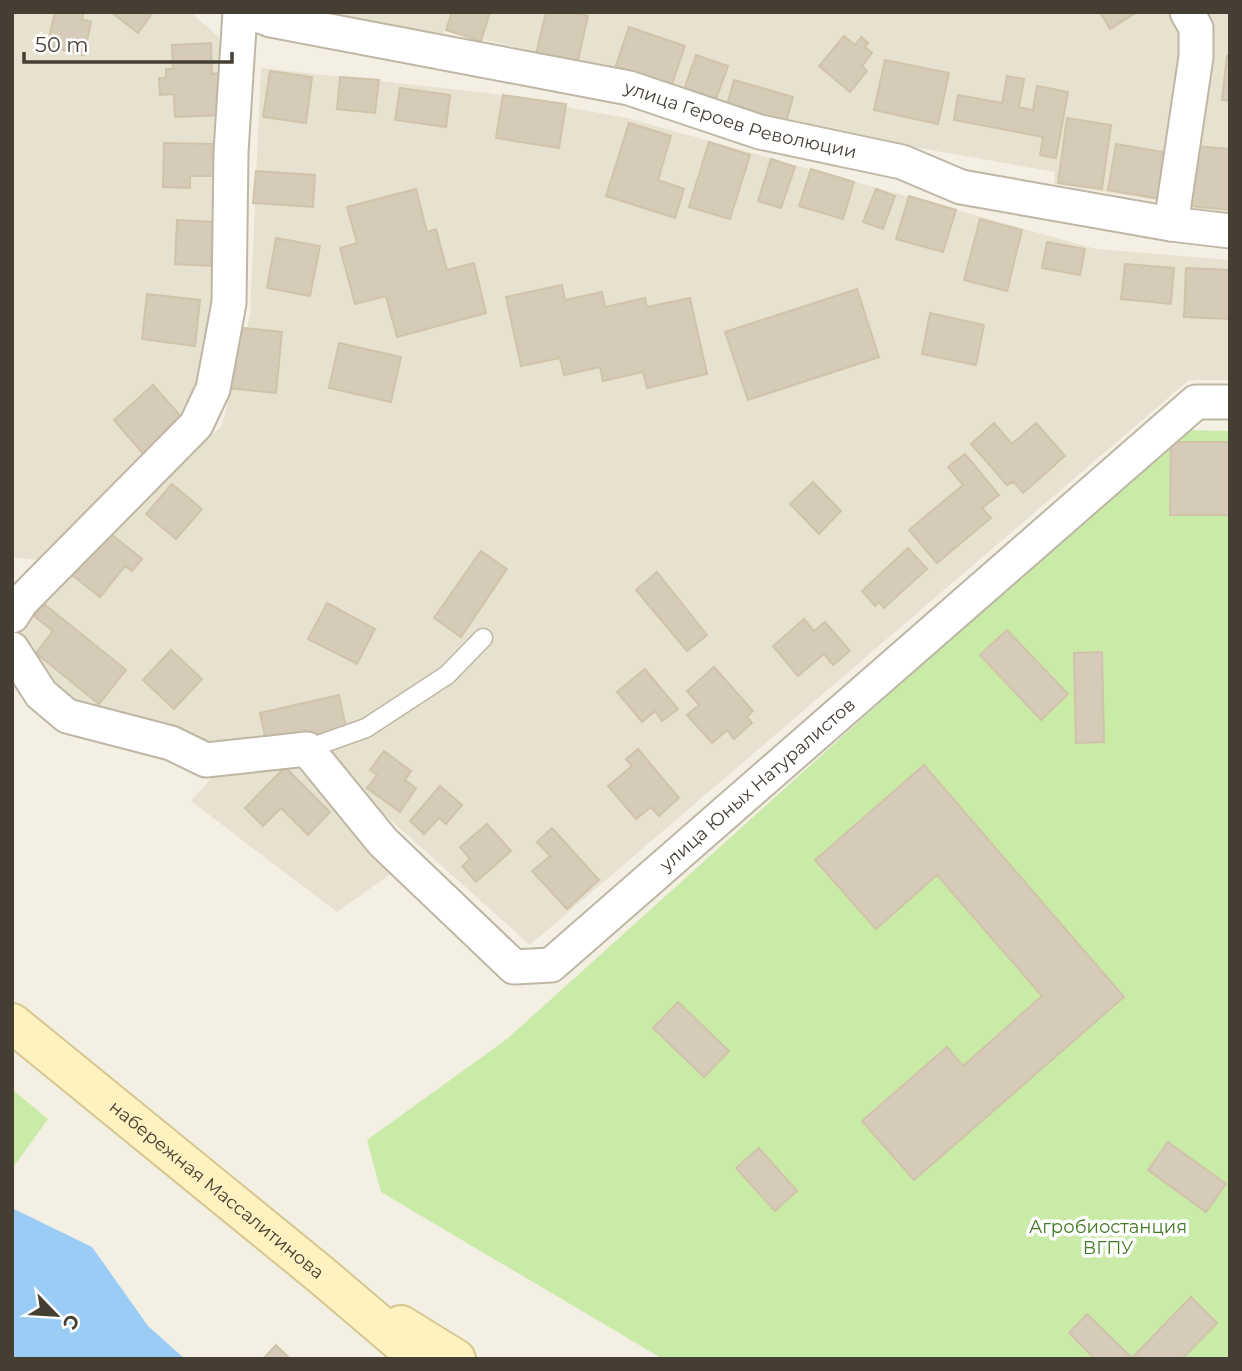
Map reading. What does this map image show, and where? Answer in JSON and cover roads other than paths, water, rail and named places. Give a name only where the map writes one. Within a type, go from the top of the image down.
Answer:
[{"type":"main road","name":"набережная Массалитинова","points":[[12,1023],[420,1359]]},
{"type":"main road","points":[[320,1274],[456,1359]]},
{"type":"street","points":[[12,616],[21,602],[196,425],[213,389],[229,303],[231,152],[240,12]]},
{"type":"street","name":"улица Героев Революции","points":[[249,12],[271,20],[629,88],[760,132],[902,162],[961,187],[1171,224],[1230,231]]},
{"type":"street","points":[[1171,224],[1196,57],[1196,28],[1186,12]]},
{"type":"street","name":"улица Юных Натуралистов","points":[[307,749],[383,842],[514,967],[551,965],[1196,402],[1230,402]]},
{"type":"street","points":[[12,649],[41,694],[67,716],[171,743],[206,760],[307,749]]},
{"type":"lane","points":[[307,749],[366,728],[447,675],[483,638]]},
{"type":"water","points":[[12,1208],[92,1247],[148,1326],[185,1359],[12,1359]]},
{"type":"park label","name":"Агробиостанция ВГПУ","points":[[1108,1237]]}]
